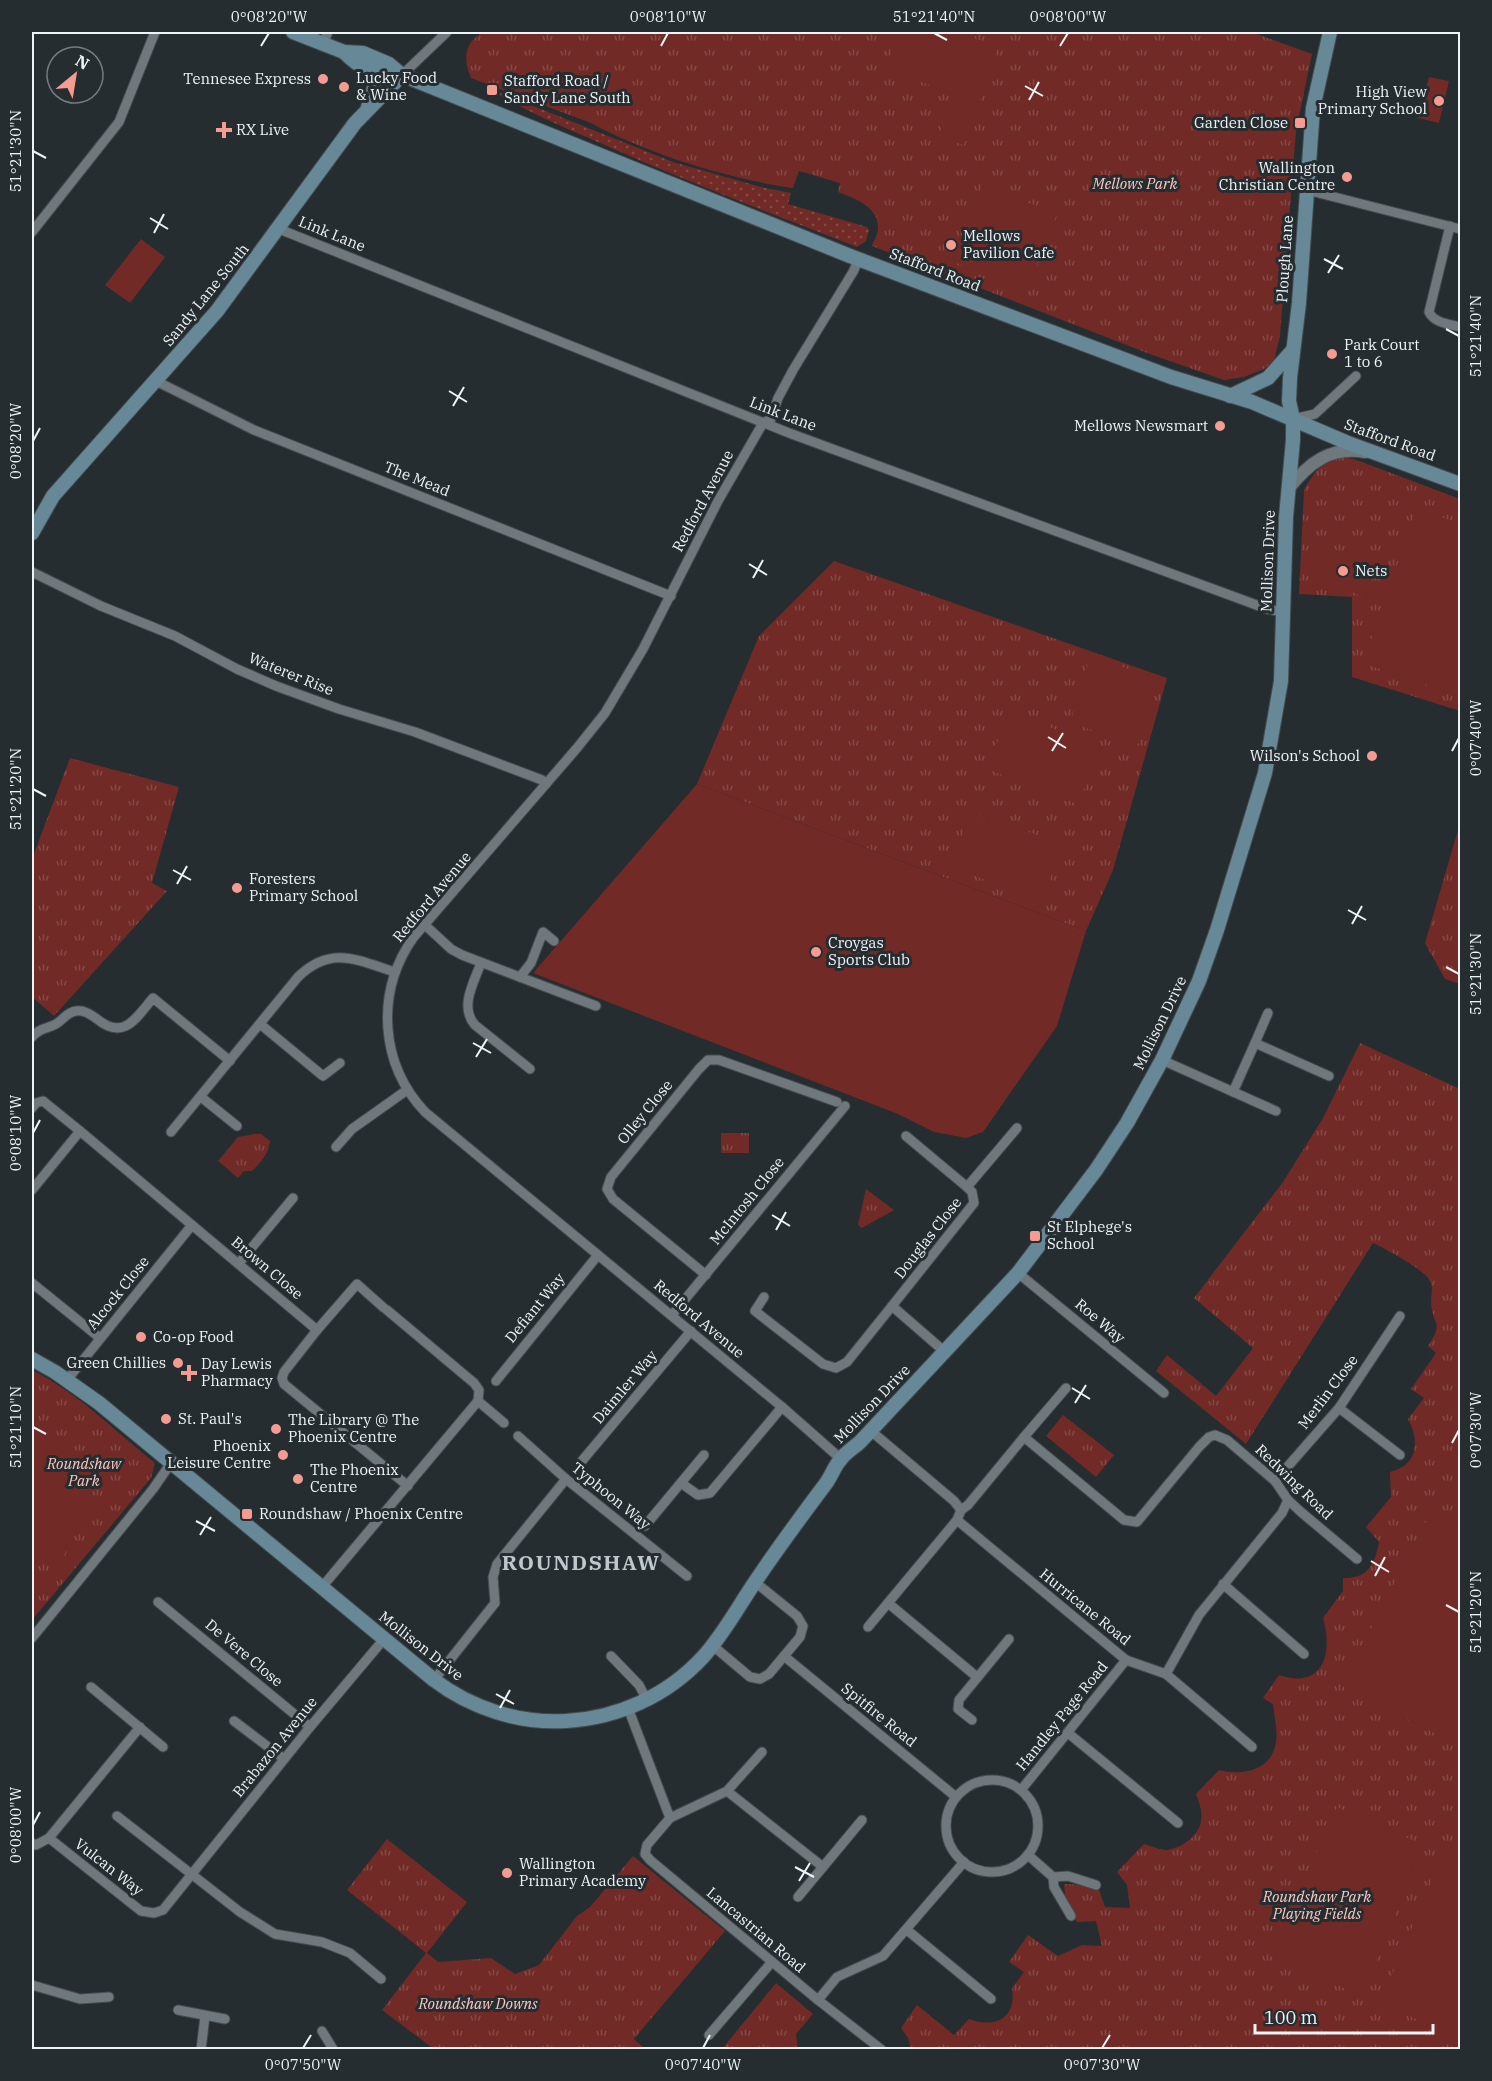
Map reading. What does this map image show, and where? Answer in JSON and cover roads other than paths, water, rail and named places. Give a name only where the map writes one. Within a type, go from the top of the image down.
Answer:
[{"type":"main road","name":"Stafford Road","points":[[293,32],[325,38],[344,52],[354,63],[388,77],[402,75]]},
{"type":"main road","name":"Plough Lane","points":[[1293,419],[1290,378],[1299,303],[1312,108],[1330,32]]},
{"type":"main road","name":"Stafford Road","points":[[344,52],[363,53],[389,64],[402,75],[859,259],[1171,377],[1252,402],[1348,443],[1461,484]]},
{"type":"main road","points":[[367,109],[375,85],[369,69]]},
{"type":"main road","name":"Sandy Lane South","points":[[32,533],[53,496],[217,311],[367,109],[374,106],[402,75]]},
{"type":"main road","points":[[1230,396],[1268,378],[1294,348]]},
{"type":"main road","name":"Mollison Drive","points":[[32,1359],[99,1403],[434,1680],[470,1702],[522,1719],[549,1722],[575,1721],[601,1717],[628,1708],[647,1700],[681,1677],[712,1646],[755,1582],[833,1475],[841,1459],[871,1431],[1018,1273],[1096,1170],[1127,1123],[1181,1021],[1204,969],[1265,773],[1281,681],[1293,419]]},
{"type":"street","points":[[32,232],[119,122],[155,32]]},
{"type":"street","points":[[402,75],[447,32]]},
{"type":"street","points":[[1306,190],[1461,229]]},
{"type":"street","points":[[1450,226],[1429,312],[1431,317],[1437,321],[1461,327]]},
{"type":"street","name":"Link Lane","points":[[279,229],[764,423],[1243,600],[1283,612]]},
{"type":"street","name":"Redford Avenue","points":[[841,1459],[672,1315],[518,1191],[425,1112],[407,1090],[394,1060],[387,1032],[387,1005],[395,972],[410,943],[605,712],[633,668],[709,516],[764,423],[771,419],[785,384],[859,259]]},
{"type":"street","points":[[1293,419],[1315,414],[1356,376]]},
{"type":"street","name":"The Mead","points":[[156,381],[254,430],[670,596]]},
{"type":"street","points":[[1288,489],[1305,470],[1330,454],[1354,451],[1384,456]]},
{"type":"street","name":"Waterer Rise","points":[[32,572],[101,606],[175,636],[237,669],[276,686],[339,709],[416,732],[531,776],[546,784]]},
{"type":"street","points":[[425,925],[451,949],[481,963],[596,1006]]},
{"type":"street","points":[[520,977],[531,963],[543,932],[554,941]]},
{"type":"street","points":[[171,1132],[298,977],[310,966],[337,957],[350,958],[395,972]]},
{"type":"street","points":[[481,963],[468,1002],[468,1016],[475,1025],[530,1069]]},
{"type":"street","points":[[32,1037],[39,1030],[54,1025],[70,1013],[79,1011],[91,1015],[108,1027],[123,1028],[134,1021],[153,998],[230,1061]]},
{"type":"street","points":[[1233,1092],[1268,1013]]},
{"type":"street","points":[[260,1024],[323,1076],[340,1063]]},
{"type":"street","points":[[1255,1043],[1329,1076]]},
{"type":"street","name":"Olley Close","points":[[706,1275],[613,1199],[607,1189],[611,1177],[708,1060],[719,1060],[841,1104]]},
{"type":"street","points":[[1162,1060],[1276,1111]]},
{"type":"street","points":[[336,1147],[352,1129],[407,1090]]},
{"type":"street","points":[[201,1097],[237,1126]]},
{"type":"street","name":"Brown Close","points":[[32,1108],[36,1103],[43,1101],[317,1330]]},
{"type":"street","name":"McIntosh Close","points":[[672,1315],[841,1104]]},
{"type":"street","name":"Douglas Close","points":[[967,1186],[1017,1128]]},
{"type":"street","points":[[32,1190],[80,1131]]},
{"type":"street","name":"Douglas Close","points":[[892,1306],[972,1208],[974,1197],[967,1186],[906,1136]]},
{"type":"street","points":[[239,1263],[293,1198]]},
{"type":"street","name":"Alcock Close","points":[[67,1380],[192,1225]]},
{"type":"street","name":"Defiant Way","points":[[496,1381],[598,1255]]},
{"type":"street","name":"Roe Way","points":[[1018,1273],[1164,1393]]},
{"type":"street","points":[[32,1283],[100,1338]]},
{"type":"street","points":[[322,1587],[408,1486],[478,1401],[479,1390],[474,1383],[357,1284],[317,1330],[284,1372],[282,1378],[284,1384],[408,1486]]},
{"type":"street","points":[[764,1297],[755,1311],[823,1364],[836,1368],[847,1362],[892,1306],[945,1352]]},
{"type":"street","name":"Merlin Close","points":[[1275,1481],[1339,1408],[1400,1316]]},
{"type":"street","name":"Daimler Way","points":[[581,1462],[691,1331]]},
{"type":"street","points":[[868,1627],[957,1520],[961,1510],[968,1505],[1066,1388]]},
{"type":"street","points":[[478,1401],[504,1423]]},
{"type":"street","points":[[681,1483],[698,1495],[710,1493],[782,1407]]},
{"type":"street","points":[[1339,1408],[1400,1455]]},
{"type":"street","points":[[871,1431],[954,1501],[961,1510]]},
{"type":"street","name":"Redwing Road","points":[[1024,1437],[1124,1520],[1137,1522],[1199,1446],[1215,1435],[1227,1440],[1275,1481],[1288,1500],[1357,1559]]},
{"type":"street","name":"Typhoon Way","points":[[518,1436],[566,1479],[687,1576]]},
{"type":"street","points":[[645,1526],[704,1455]]},
{"type":"street","points":[[32,1638],[153,1489],[171,1463]]},
{"type":"street","points":[[434,1680],[495,1603],[493,1577],[497,1564],[566,1479]]},
{"type":"street","points":[[1252,1747],[1166,1674],[1198,1615],[1282,1513],[1288,1500]]},
{"type":"street","name":"Hurricane Road","points":[[957,1520],[1126,1660],[1166,1674]]},
{"type":"street","points":[[712,1646],[755,1679],[765,1677],[802,1633],[802,1622],[797,1616],[755,1582]]},
{"type":"street","points":[[1223,1584],[1304,1654]]},
{"type":"street","name":"De Vere Close","points":[[158,1602],[310,1727]]},
{"type":"street","points":[[888,1603],[977,1677]]},
{"type":"street","name":"Brabazon Avenue","points":[[192,1875],[310,1727],[384,1639]]},
{"type":"street","points":[[972,1720],[958,1709],[959,1700],[1009,1639]]},
{"type":"street","points":[[611,1656],[639,1685],[647,1700]]},
{"type":"street","name":"Spitfire Road","points":[[784,1656],[956,1797]]},
{"type":"street","name":"Handley Page Road","points":[[1021,1790],[1126,1660]]},
{"type":"street","points":[[91,1687],[163,1747]]},
{"type":"street","points":[[628,1708],[670,1818],[728,1791],[762,1752]]},
{"type":"street","points":[[234,1720],[284,1759]]},
{"type":"street","points":[[32,1843],[36,1845],[49,1838],[140,1727]]},
{"type":"street","points":[[1068,1732],[1178,1823]]},
{"type":"street","points":[[993,1780],[1008,1783],[1021,1790],[1029,1798],[1036,1812],[1038,1827],[1035,1842],[1028,1855],[1013,1867],[1000,1871],[987,1872],[975,1869],[964,1862],[954,1852],[948,1839],[946,1824],[949,1809],[956,1797],[965,1788],[978,1782],[993,1780]]},
{"type":"street","points":[[728,1791],[823,1868]]},
{"type":"street","points":[[117,1816],[240,1912],[275,1934],[322,1942],[350,1953],[381,1980]]},
{"type":"street","name":"Lancastrian Road","points":[[670,1818],[647,1845],[645,1854],[650,1860],[771,1963],[882,2049]]},
{"type":"street","points":[[798,1898],[862,1820]]},
{"type":"street","name":"Vulcan Way","points":[[49,1838],[141,1911],[154,1913],[164,1910],[192,1875]]},
{"type":"street","points":[[1028,1855],[1053,1877],[1054,1887],[1071,1916]]},
{"type":"street","points":[[818,2000],[837,1977],[883,1956],[964,1862]]},
{"type":"street","points":[[1053,1877],[1068,1876],[1096,1885]]},
{"type":"street","points":[[907,1930],[991,1999]]},
{"type":"street","points":[[709,2036],[771,1963]]},
{"type":"street","points":[[32,1985],[80,1999],[110,1997]]},
{"type":"street","points":[[178,2010],[225,2019]]},
{"type":"street","points":[[201,2049],[205,2016]]},
{"type":"street","points":[[322,2031],[333,2049]]},
{"type":"place","name":"Tennesee Express","points":[[323,79]]},
{"type":"place","name":"Lucky Food & Wine","points":[[344,87]]},
{"type":"place","name":"Stafford Road / Sandy Lane South","points":[[492,90]]},
{"type":"place","name":"High View Primary School","points":[[1439,101]]},
{"type":"place","name":"Garden Close","points":[[1300,123]]},
{"type":"place","name":"RX Live","points":[[224,130]]},
{"type":"place","name":"Wallington Christian Centre","points":[[1347,177]]},
{"type":"place","name":"Mellows Pavilion Cafe","points":[[951,245]]},
{"type":"place","name":"Park Court 1 to 6","points":[[1332,354]]},
{"type":"place","name":"Mellows Newsmart","points":[[1220,426]]},
{"type":"place","name":"Nets","points":[[1343,571]]},
{"type":"place","name":"Wilson's School","points":[[1372,756]]},
{"type":"place","name":"Foresters Primary School","points":[[237,888]]},
{"type":"place","name":"Croygas Sports Club","points":[[816,952]]},
{"type":"place","name":"St Elphege's School","points":[[1035,1236]]},
{"type":"place","name":"Co-op Food","points":[[141,1337]]},
{"type":"place","name":"Green Chillies","points":[[178,1363]]},
{"type":"place","name":"Day Lewis Pharmacy","points":[[189,1373]]},
{"type":"place","name":"St. Paul's","points":[[166,1419]]},
{"type":"place","name":"The Library @ The Phoenix Centre","points":[[276,1429]]},
{"type":"place","name":"Phoenix Leisure Centre","points":[[283,1455]]},
{"type":"place","name":"The Phoenix Centre","points":[[298,1479]]},
{"type":"place","name":"Roundshaw / Phoenix Centre","points":[[247,1514]]},
{"type":"place","name":"Wallington Primary Academy","points":[[507,1873]]},
{"type":"district","name":"ROUNDSHAW","points":[[581,1563]]},
{"type":"park label","name":"Mellows Park","points":[[1135,184]]},
{"type":"park label","name":"Roundshaw Park","points":[[84,1472]]},
{"type":"park label","name":"Roundshaw Park Playing Fields","points":[[1317,1906]]},
{"type":"park label","name":"Roundshaw Downs","points":[[478,2004]]}]
